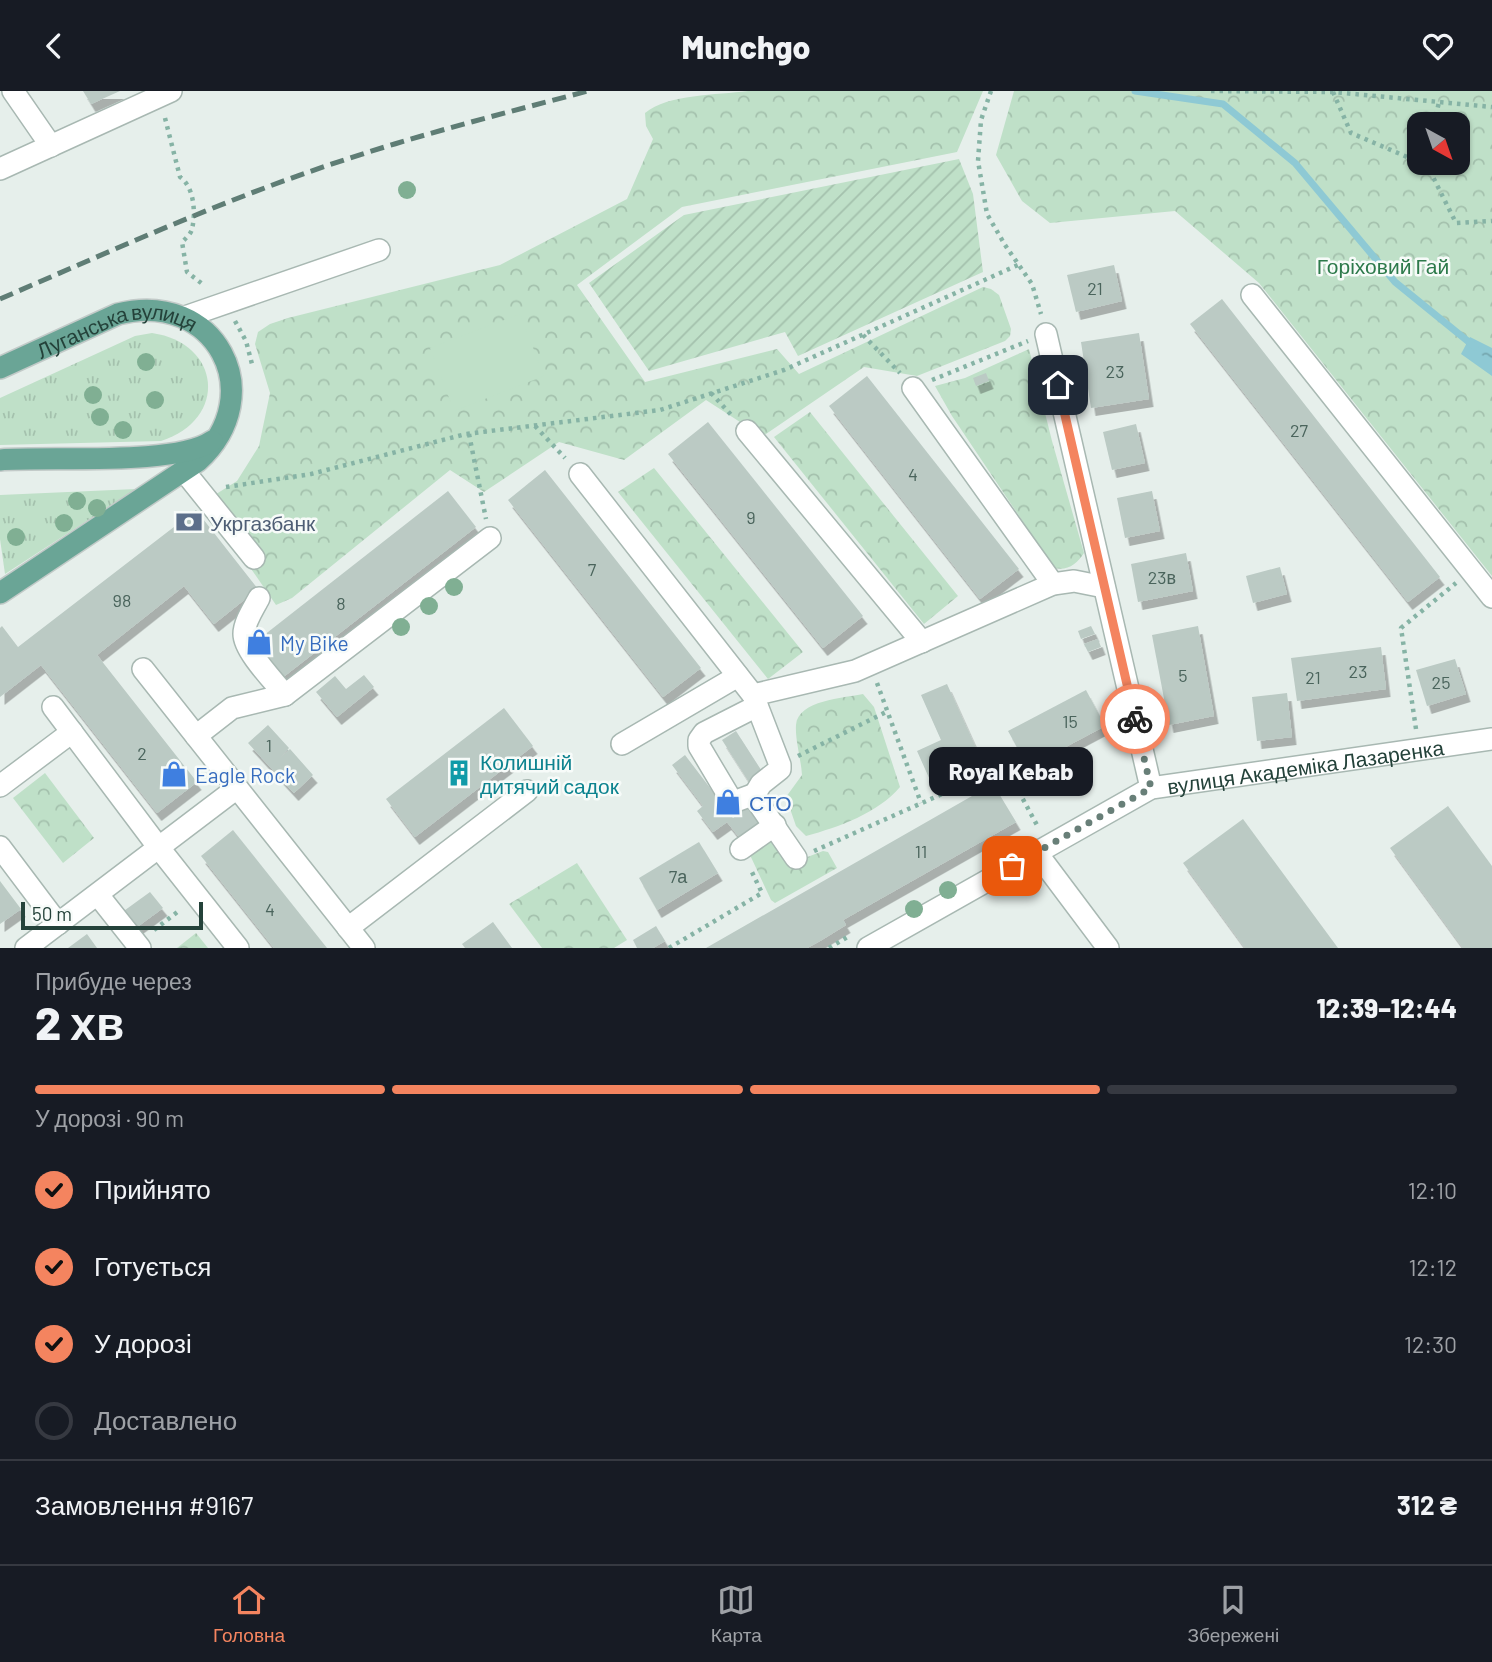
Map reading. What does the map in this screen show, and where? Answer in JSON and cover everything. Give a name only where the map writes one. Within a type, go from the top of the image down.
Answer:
[{"type":"main road","name":"Луганська вулиця","points":[[0,368],[118,314],[152,309],[185,317],[203,328],[221,353],[228,369],[231,403],[220,435],[211,449],[184,471],[0,593]]},
{"type":"main road","points":[[0,460],[179,453],[197,449],[220,435]]},
{"type":"street","points":[[13,91],[51,146]]},
{"type":"street","points":[[0,169],[166,95]]},
{"type":"street","points":[[185,317],[379,250]]},
{"type":"street","points":[[1252,295],[1492,597]]},
{"type":"street","points":[[1046,334],[1151,788]]},
{"type":"street","points":[[913,388],[1053,584]]},
{"type":"street","points":[[747,431],[922,642]]},
{"type":"street","points":[[184,471],[254,558]]},
{"type":"street","points":[[580,474],[755,701],[780,769],[761,784],[755,794],[736,801],[730,798],[699,747],[699,740],[704,733],[755,701],[855,671],[1053,584],[1074,581],[1104,587]]},
{"type":"street","points":[[196,736],[232,708],[285,695],[490,538]]},
{"type":"street","points":[[259,598],[246,625],[244,635],[247,647],[285,695]]},
{"type":"street","points":[[143,669],[364,948]]},
{"type":"street","points":[[622,744],[738,676]]},
{"type":"street","points":[[53,707],[238,948]]},
{"type":"street","points":[[0,786],[72,732]]},
{"type":"street","name":"вулиця Академіка Лазаренка","points":[[860,941],[1032,843],[1151,788],[1492,739]]},
{"type":"street","points":[[26,948],[237,788]]},
{"type":"street","points":[[348,928],[527,791]]},
{"type":"street","points":[[755,794],[796,858]]},
{"type":"street","points":[[741,849],[775,825]]},
{"type":"street","points":[[1032,843],[1108,948]]},
{"type":"street","points":[[0,847],[58,924]]},
{"type":"street","points":[[97,895],[138,946]]},
{"type":"path","points":[[863,335],[913,388],[1046,334],[1032,283],[987,213],[978,161],[981,120],[991,91]]},
{"type":"path","points":[[1211,91],[1333,92],[1492,107]]},
{"type":"path","points":[[1333,92],[1351,134],[1407,157]]},
{"type":"path","points":[[166,95],[180,177],[186,181],[194,206],[192,231],[182,242],[187,272]]},
{"type":"path","points":[[1437,112],[1439,102]]},
{"type":"path","points":[[1430,175],[1456,223],[1492,221]]},
{"type":"path","points":[[200,491],[311,474],[469,434],[660,410],[784,370],[1018,265]]},
{"type":"path","points":[[711,393],[747,431]]},
{"type":"path","points":[[535,425],[580,474]]},
{"type":"path","points":[[469,434],[490,538]]},
{"type":"path","points":[[1416,734],[1401,628],[1471,571]]},
{"type":"path","points":[[870,664],[921,803]]},
{"type":"path","points":[[780,765],[888,711]]},
{"type":"path","points":[[796,858],[1005,767],[1039,826],[1032,843]]},
{"type":"path","points":[[669,948],[762,893],[741,849]]},
{"type":"path","points":[[138,946],[198,897]]},
{"type":"path","points":[[829,948],[860,941]]},
{"type":"green space","points":[[748,91],[983,91],[957,152],[682,207],[577,285],[645,382],[777,349],[799,374],[983,287],[999,295],[1011,329],[1010,336],[1005,341],[917,376],[864,367],[766,434],[757,433],[706,400],[624,460],[559,442],[484,492],[450,470],[292,598],[276,605],[219,522],[213,496],[237,481],[259,446],[270,393],[255,344],[258,332],[270,324],[288,318],[500,265],[627,199],[653,139],[646,126],[645,113],[666,102],[680,99]]},
{"type":"green space","name":"Горіховий Гай","points":[[1014,91],[1492,91],[1492,576],[1259,283],[1175,211],[1050,223],[1022,201],[996,155]]},
{"type":"green space","points":[[959,159],[973,194],[983,272],[798,356],[785,332],[649,371],[589,283],[684,215]]},
{"type":"green space","points":[[520,314],[544,376],[454,411],[430,348]]},
{"type":"green space","points":[[152,333],[175,340],[192,351],[203,366],[208,383],[206,400],[198,416],[183,430],[161,441],[0,445],[0,398],[135,336]]},
{"type":"green space","points":[[1029,349],[1084,553],[1075,563],[1064,568],[1054,568],[952,416],[935,386],[965,378]]},
{"type":"green space","points":[[810,412],[958,596],[924,624],[774,437]]},
{"type":"green space","points":[[654,468],[803,652],[768,679],[618,492]]},
{"type":"green space","points":[[136,489],[5,574],[0,539],[0,495]]},
{"type":"green space","points":[[863,694],[874,707],[900,787],[869,812],[806,836],[796,826],[786,797],[802,775],[796,731],[799,717],[813,705]]},
{"type":"green space","points":[[45,773],[94,838],[63,863],[13,798]]},
{"type":"green space","points":[[774,838],[797,861],[823,851],[828,852],[837,868],[775,903],[771,900],[750,855]]},
{"type":"green space","points":[[577,863],[627,940],[614,948],[542,948],[509,904]]},
{"type":"green space","points":[[196,933],[208,948],[177,948]]},
{"type":"water","points":[[1470,337],[1492,348],[1492,376],[1461,354]]},
{"type":"building","points":[[83,91],[120,91],[91,104]]},
{"type":"building","points":[[1114,265],[1122,301],[1076,312],[1067,275]]},
{"type":"building","points":[[1222,299],[1440,577],[1408,602],[1190,324]]},
{"type":"building","points":[[1139,333],[1149,399],[1091,408],[1081,342]]},
{"type":"building","points":[[986,373],[989,381],[976,386],[973,378]]},
{"type":"building","points":[[867,376],[1019,569],[980,599],[829,406]]},
{"type":"building","points":[[708,422],[863,616],[823,648],[668,454]]},
{"type":"building","points":[[1136,424],[1145,463],[1112,470],[1103,432]]},
{"type":"building","points":[[545,470],[701,668],[663,697],[508,500]]},
{"type":"building","points":[[448,491],[476,527],[282,678],[254,643]]},
{"type":"building","points":[[1152,491],[1160,531],[1125,538],[1117,498]]},
{"type":"building","points":[[196,510],[258,589],[214,624],[184,586],[97,655],[197,782],[157,813],[41,665],[0,697],[0,628],[2,626],[18,647]]},
{"type":"building","points":[[1186,553],[1193,591],[1138,602],[1131,564]]},
{"type":"building","points":[[1280,567],[1287,594],[1253,603],[1246,576]]},
{"type":"building","points":[[1091,626],[1095,634],[1081,639],[1078,631]]},
{"type":"building","points":[[1198,626],[1214,716],[1169,725],[1152,635]]},
{"type":"building","points":[[1098,639],[1101,647],[1088,652],[1084,644]]},
{"type":"building","points":[[1381,647],[1386,689],[1297,701],[1291,658]]},
{"type":"building","points":[[1455,659],[1466,694],[1427,706],[1416,670]]},
{"type":"building","points":[[364,675],[374,687],[337,717],[316,692],[335,676],[346,689]]},
{"type":"building","points":[[947,684],[980,757],[930,780],[917,751],[941,740],[921,695]]},
{"type":"building","points":[[1086,690],[1105,726],[1028,767],[1008,731]]},
{"type":"building","points":[[1287,693],[1292,737],[1257,741],[1252,697]]},
{"type":"building","name":"Колишній дитячий садок","points":[[504,708],[533,746],[415,837],[386,799]]},
{"type":"building","points":[[268,725],[289,748],[280,758],[290,749],[313,775],[294,793],[248,743]]},
{"type":"building","points":[[736,731],[763,773],[749,782],[722,740]]},
{"type":"building","points":[[685,755],[733,818],[753,802],[768,822],[742,841],[727,822],[713,832],[697,811],[703,806],[672,765]]},
{"type":"building","points":[[993,784],[1016,822],[843,920],[846,925],[820,941],[807,948],[706,948]]},
{"type":"building","points":[[1448,806],[1492,866],[1492,948],[1463,948],[1390,848]]},
{"type":"building","points":[[1243,819],[1338,948],[1245,948],[1183,863]]},
{"type":"building","points":[[233,830],[327,948],[274,948],[201,856]]},
{"type":"building","points":[[699,842],[718,873],[657,910],[639,878]]},
{"type":"building","points":[[0,881],[21,909],[0,924]]},
{"type":"building","points":[[150,892],[163,908],[133,930],[121,913]]},
{"type":"building","points":[[493,922],[512,948],[465,948],[462,944]]},
{"type":"building","points":[[656,926],[665,941],[653,948],[637,948],[633,940]]},
{"type":"building","points":[[87,934],[97,948],[68,948]]},
{"type":"waterway","points":[[1135,91],[1223,104],[1295,163],[1395,282],[1475,347]]},
{"type":"railway","points":[[0,299],[163,229],[287,180],[425,135],[588,91]]},
{"type":"way so far","points":[[1012,866],[1151,788],[1135,719]]},
{"type":"place","name":"Укргазбанк","points":[[189,522]]},
{"type":"place","name":"My Bike","points":[[259,642]]},
{"type":"place","name":"Колишній дитячий садок","points":[[459,773]]},
{"type":"place","name":"Eagle Rock","points":[[174,774]]},
{"type":"place","name":"СТО","points":[[728,802]]},
{"type":"place","name":"Royal Kebab","points":[[1012,866]]},
{"type":"route","points":[[1058,385],[1135,719]]}]
